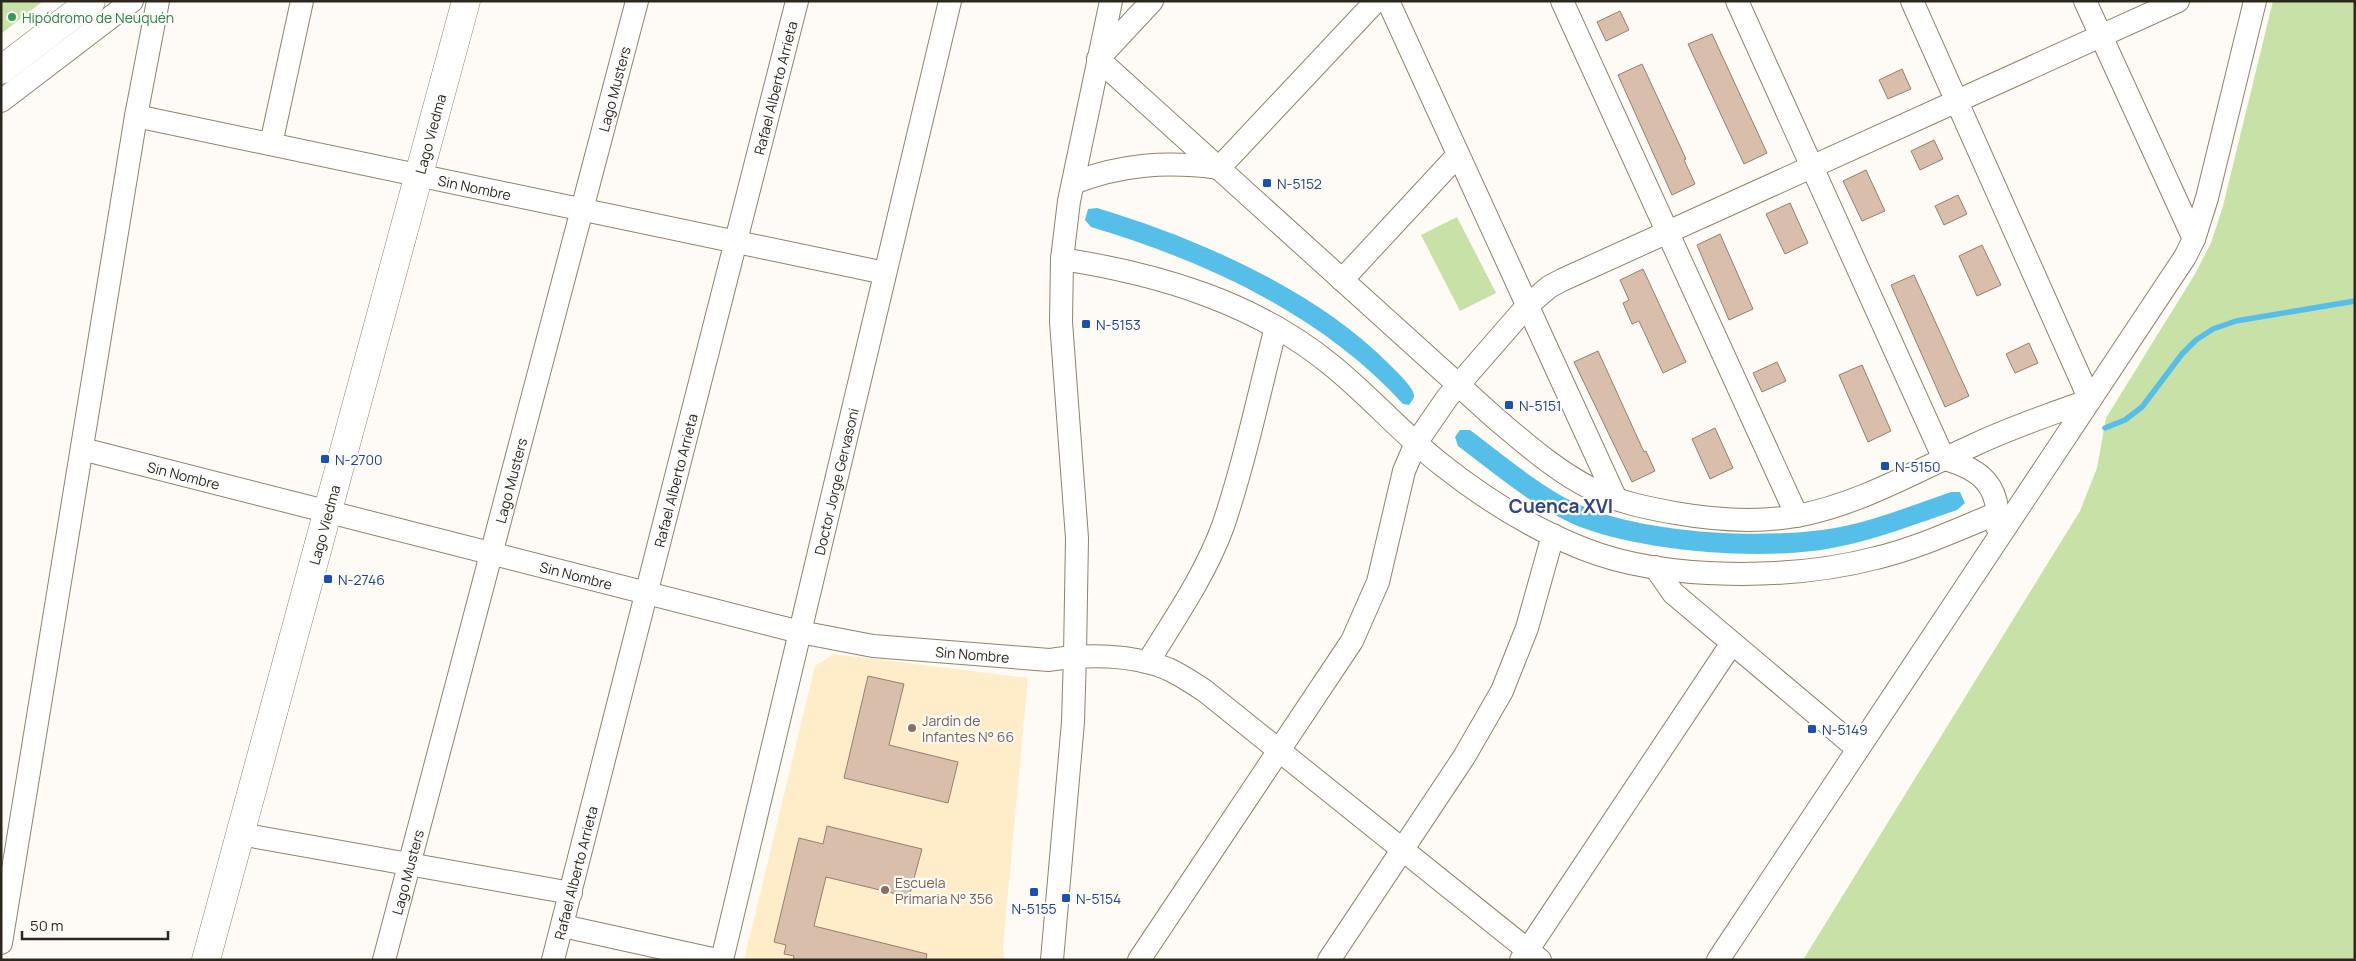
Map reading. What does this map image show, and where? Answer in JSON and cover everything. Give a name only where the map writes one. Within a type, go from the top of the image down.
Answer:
[{"type":"main road","points":[[1,70],[91,1]]},
{"type":"main road","name":"Lago Viedma","points":[[206,960],[466,1]]},
{"type":"street","points":[[1,100],[132,1]]},
{"type":"street","points":[[2,935],[136,116],[158,1]]},
{"type":"street","points":[[271,144],[302,1]]},
{"type":"street","name":"Lago Musters","points":[[384,960],[637,1]]},
{"type":"street","name":"Rafael Alberto Arrieta","points":[[553,960],[797,1]]},
{"type":"street","name":"Doctor Jorge Gervasoni","points":[[722,960],[950,1]]},
{"type":"street","points":[[1052,960],[1073,722],[1077,538],[1062,322],[1062,259],[1073,183],[1111,1]]},
{"type":"street","points":[[1098,60],[1152,1]]},
{"type":"street","points":[[1219,168],[1376,1]]},
{"type":"street","points":[[1388,1],[1616,499]]},
{"type":"street","points":[[1562,1],[1797,516]]},
{"type":"street","points":[[1737,1],[1944,459],[1970,468],[1982,476],[1996,499],[1998,513],[1993,546]]},
{"type":"street","points":[[1912,1],[2090,400]]},
{"type":"street","points":[[2085,1],[2194,239]]},
{"type":"street","points":[[1139,960],[1336,668],[1367,611],[1386,551],[1404,471],[1416,443],[1458,385],[1527,306],[1549,287],[1562,280],[2178,1]]},
{"type":"street","points":[[1718,960],[2174,275],[2194,239],[2207,198],[2255,1]]},
{"type":"street","points":[[1098,60],[1458,385],[1560,471],[1593,490],[1616,499],[1655,510],[1732,520],[1769,520],[1797,516],[1860,497],[2000,433],[2090,400]]},
{"type":"street","name":"Sin Nombre","points":[[136,116],[885,273]]},
{"type":"street","points":[[1342,280],[1458,155]]},
{"type":"street","points":[[1073,183],[1096,174],[1142,164],[1191,164],[1219,168]]},
{"type":"street","points":[[1062,259],[1118,268],[1158,278],[1215,298],[1276,327],[1331,364],[1416,443],[1492,502],[1553,535],[1585,549],[1620,560],[1655,567],[1769,573],[1846,565],[1887,555],[1998,513]]},
{"type":"street","points":[[1148,662],[1189,595],[1208,560],[1222,526],[1276,327]]},
{"type":"street","name":"Sin Nombre","points":[[82,450],[800,632],[883,646],[1049,660],[1075,656],[1148,662],[1168,669],[1188,680],[1280,751],[1403,850],[1530,957]]},
{"type":"street","points":[[1329,960],[1464,757],[1502,691],[1528,628],[1553,535]]},
{"type":"street","points":[[1655,567],[1673,593],[1858,749]]},
{"type":"street","points":[[1530,957],[1732,643]]},
{"type":"street","points":[[240,834],[571,894]]},
{"type":"street","points":[[563,926],[716,960]]},
{"type":"shaded area","points":[[834,654],[1028,678],[1003,945],[1004,960],[744,960],[815,666]]},
{"type":"green space","name":"Hipódromo de Neuquén","points":[[1,1],[43,1],[1,34]]},
{"type":"green space","points":[[2273,1],[2355,1],[2355,960],[1803,960],[2080,511],[2097,468],[2106,418],[2195,274],[2211,243],[2223,206]]},
{"type":"green space","points":[[1457,217],[1496,293],[1460,311],[1421,235]]},
{"type":"water","points":[[1097,208],[1135,220],[1214,251],[1254,270],[1328,313],[1361,339],[1408,384],[1414,396],[1409,405],[1403,404],[1371,372],[1336,343],[1298,317],[1259,294],[1176,256],[1091,227],[1085,220],[1088,209]]},
{"type":"water","points":[[1460,430],[1470,430],[1537,480],[1580,505],[1637,523],[1671,528],[1741,534],[1807,532],[1864,521],[1951,492],[1960,492],[1965,503],[1957,510],[1883,535],[1837,547],[1776,554],[1740,554],[1702,552],[1665,547],[1598,533],[1571,523],[1541,507],[1458,446],[1455,437]]},
{"type":"building","points":[[1620,11],[1629,30],[1606,41],[1597,22]]},
{"type":"building","points":[[1712,34],[1767,153],[1744,164],[1688,44]]},
{"type":"building","points":[[1642,64],[1686,159],[1684,160],[1695,184],[1672,195],[1618,75]]},
{"type":"building","points":[[1902,69],[1911,89],[1888,99],[1879,80]]},
{"type":"building","points":[[1934,140],[1943,159],[1920,170],[1911,151]]},
{"type":"building","points":[[1866,170],[1885,211],[1862,221],[1843,181]]},
{"type":"building","points":[[1958,195],[1967,214],[1944,225],[1935,206]]},
{"type":"building","points":[[1790,203],[1808,243],[1785,254],[1766,214]]},
{"type":"building","points":[[1720,234],[1753,309],[1729,320],[1697,245]]},
{"type":"building","points":[[1982,245],[2001,285],[1977,296],[1959,256]]},
{"type":"building","points":[[1643,269],[1686,362],[1663,373],[1639,321],[1632,324],[1623,303],[1629,300],[1620,280]]},
{"type":"building","points":[[1914,275],[1969,396],[1945,407],[1891,285]]},
{"type":"building","points":[[2029,343],[2038,363],[2015,373],[2006,354]]},
{"type":"building","points":[[1598,351],[1644,452],[1646,451],[1655,471],[1632,482],[1574,362]]},
{"type":"building","points":[[1777,362],[1786,381],[1762,392],[1753,373]]},
{"type":"building","points":[[1862,365],[1891,431],[1868,442],[1839,375]]},
{"type":"building","points":[[1715,428],[1733,468],[1710,479],[1692,439]]},
{"type":"building","points":[[868,676],[904,684],[889,745],[958,762],[948,803],[844,778]]},
{"type":"building","points":[[827,826],[922,849],[909,897],[826,877],[814,926],[927,954],[926,960],[793,960],[794,956],[784,954],[786,945],[774,942],[799,838],[823,844]]},
{"type":"waterway","points":[[2105,428],[2125,420],[2142,407],[2182,354],[2196,340],[2213,329],[2236,321],[2355,301]]},
{"type":"place","name":"Hipódromo de Neuquén","points":[[12,17]]},
{"type":"place","name":"N-5152","points":[[1267,183]]},
{"type":"place","name":"N-5153","points":[[1086,324]]},
{"type":"place","name":"N-5151","points":[[1509,405]]},
{"type":"place","name":"N-2700","points":[[325,459]]},
{"type":"place","name":"N-5150","points":[[1885,466]]},
{"type":"place","name":"N-2746","points":[[328,579]]},
{"type":"place","name":"Jardín de Infantes N° 66","points":[[912,728]]},
{"type":"place","name":"N-5149","points":[[1812,729]]},
{"type":"place","name":"Escuela Primaria N° 356","points":[[885,890]]},
{"type":"place","name":"N-5155","points":[[1034,892]]},
{"type":"place","name":"N-5154","points":[[1066,898]]},
{"type":"district","name":"Cuenca XVI","points":[[1561,506]]}]
